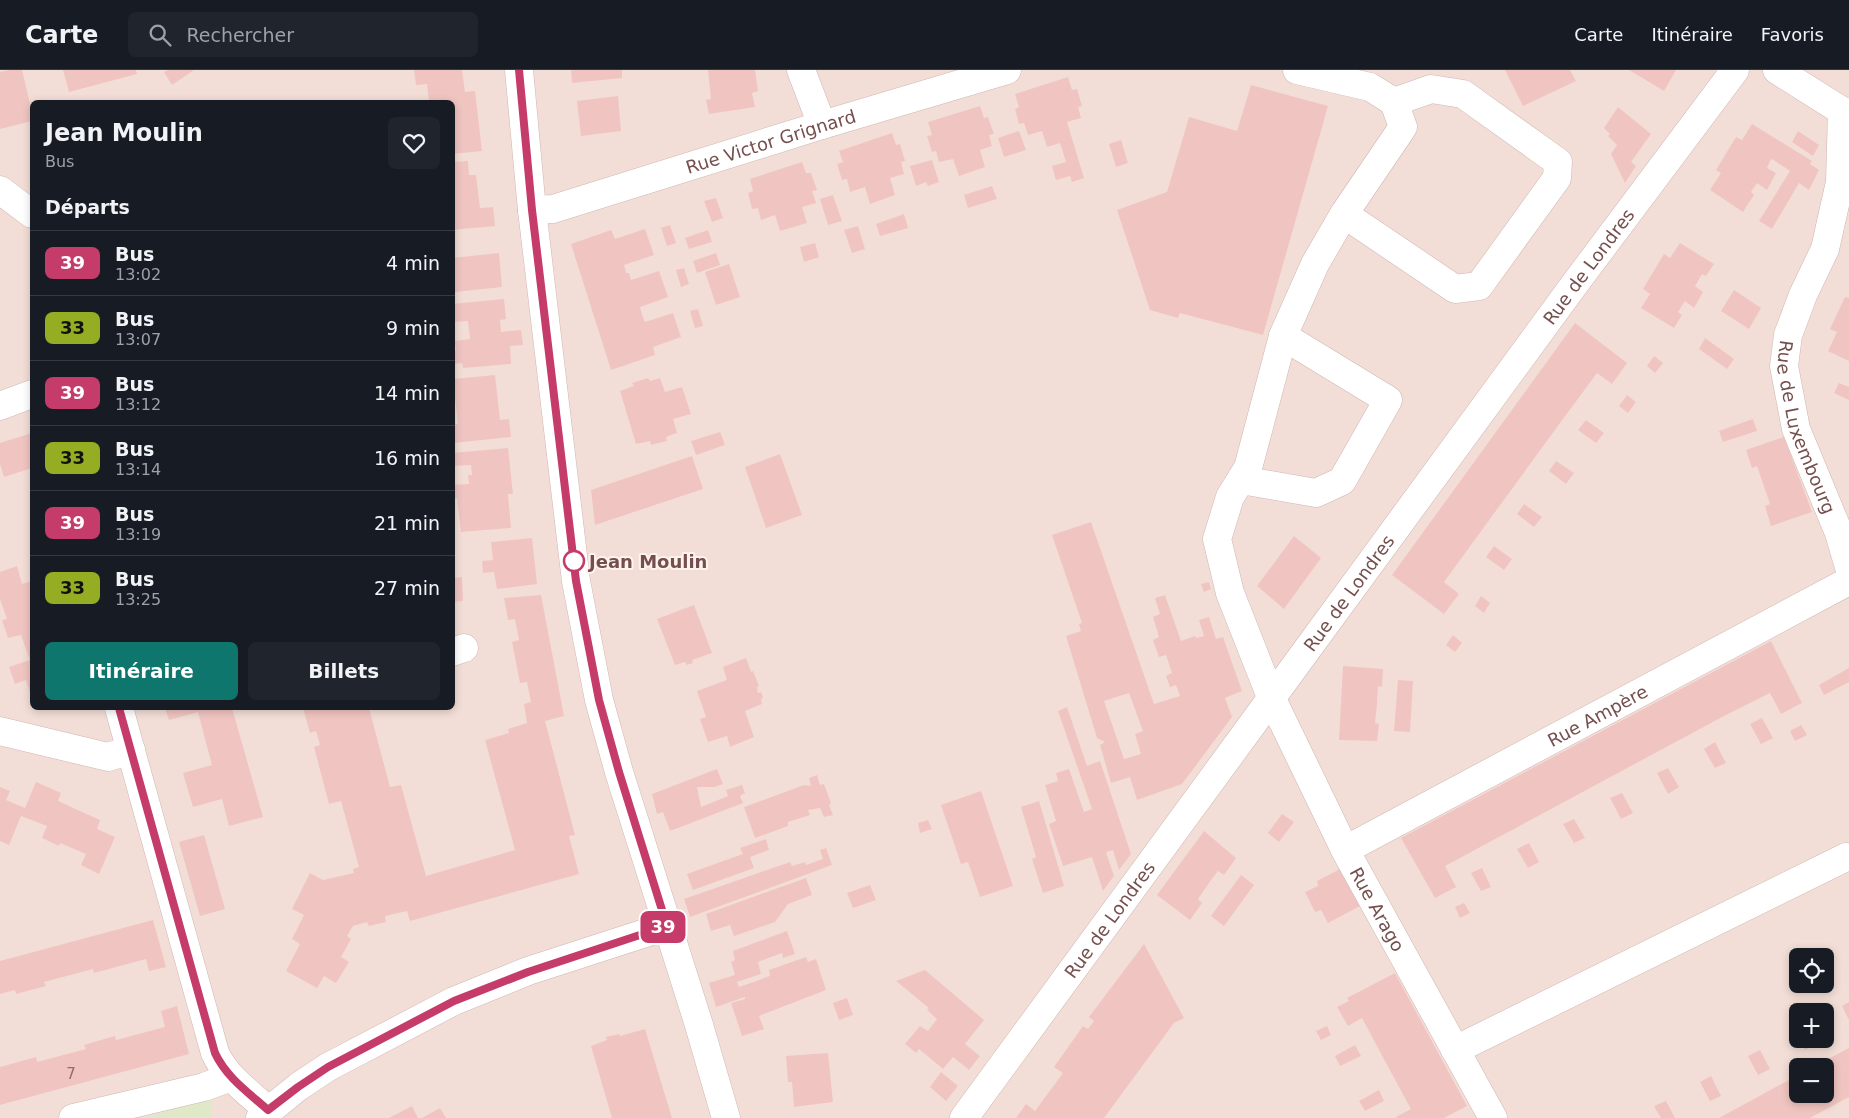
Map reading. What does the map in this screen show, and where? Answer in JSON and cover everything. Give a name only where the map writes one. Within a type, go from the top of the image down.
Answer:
[{"type":"street","points":[[519,70],[532,210],[576,581],[599,700],[619,772],[726,1118]]},
{"type":"street","points":[[802,70],[822,125]]},
{"type":"street","name":"Rue Victor Grignard","points":[[532,210],[553,209],[822,125],[1007,70]]},
{"type":"street","points":[[1297,70],[1370,87],[1394,102],[1431,89],[1463,94],[1558,162],[1557,178],[1479,286],[1455,289],[1344,214]]},
{"type":"street","name":"Rue de Londres","points":[[964,1118],[1574,285],[1735,70]]},
{"type":"street","points":[[1777,70],[1846,111]]},
{"type":"street","name":"Rue Arago","points":[[1394,102],[1403,127],[1344,214],[1315,264],[1283,336],[1248,468],[1230,497],[1217,539],[1230,593],[1271,697],[1345,850],[1493,1118]]},
{"type":"street","name":"Rue de Luxembourg","points":[[1846,111],[1840,182],[1825,249],[1803,295],[1788,335],[1784,366],[1796,430],[1839,534],[1849,568]]},
{"type":"street","points":[[0,190],[30,212]]},
{"type":"street","points":[[1241,480],[1316,493],[1342,481],[1388,400],[1283,336]]},
{"type":"street","points":[[0,406],[30,395]]},
{"type":"street","name":"Rue Ampère","points":[[1345,850],[1849,580]]},
{"type":"street","points":[[120,710],[215,1053],[220,1065],[264,1114],[298,1087],[328,1067],[454,1001],[528,972],[667,926]]},
{"type":"street","points":[[0,731],[108,757],[131,750]]},
{"type":"street","points":[[1455,1050],[1846,857]]},
{"type":"street","points":[[73,1118],[204,1087],[231,1077]]},
{"type":"shaded area","points":[[0,70],[1849,70],[1849,1118],[0,1118]]},
{"type":"green space","points":[[211,1099],[211,1118],[142,1118]]},
{"type":"building","points":[[22,70],[30,104],[30,122],[0,129],[0,72]]},
{"type":"building","points":[[63,70],[136,70],[137,74],[69,92]]},
{"type":"building","points":[[168,70],[194,70],[172,85],[164,72]]},
{"type":"building","points":[[414,70],[462,70],[465,92],[475,91],[482,151],[455,154],[455,100],[429,100],[427,84],[416,85]]},
{"type":"building","points":[[571,70],[622,70],[622,78],[572,83]]},
{"type":"building","points":[[708,70],[755,70],[758,91],[752,93],[755,107],[709,114],[706,100],[711,99]]},
{"type":"building","points":[[1505,70],[1570,70],[1576,81],[1523,106]]},
{"type":"building","points":[[1629,70],[1676,70],[1664,91]]},
{"type":"building","points":[[1068,77],[1072,90],[1077,89],[1082,106],[1078,107],[1081,118],[1067,122],[1084,178],[1072,182],[1070,176],[1056,180],[1052,166],[1066,162],[1060,143],[1047,147],[1042,131],[1028,135],[1024,123],[1019,124],[1015,109],[1019,107],[1015,94]]},
{"type":"building","points":[[1251,85],[1328,106],[1263,335],[1180,313],[1178,318],[1150,310],[1117,210],[1167,192],[1189,117],[1237,131]]},
{"type":"building","points":[[618,96],[621,131],[581,136],[577,101]]},
{"type":"building","points":[[980,106],[984,118],[988,117],[994,134],[989,135],[992,146],[980,150],[985,167],[959,176],[953,159],[939,162],[936,151],[932,152],[927,136],[932,135],[928,122]]},
{"type":"building","points":[[1618,107],[1651,134],[1631,162],[1636,166],[1625,183],[1611,154],[1617,145],[1608,136],[1610,134],[1604,128]]},
{"type":"building","points":[[1752,124],[1812,161],[1810,164],[1819,170],[1809,190],[1799,183],[1772,229],[1759,221],[1790,171],[1775,161],[1771,159],[1767,168],[1776,173],[1767,190],[1757,183],[1751,192],[1754,195],[1743,212],[1710,190],[1721,173],[1716,170],[1736,137],[1742,140]]},
{"type":"building","points":[[1019,131],[1026,150],[1004,157],[998,138]]},
{"type":"building","points":[[1798,131],[1819,145],[1813,156],[1792,142]]},
{"type":"building","points":[[892,133],[896,145],[900,144],[905,161],[901,162],[904,174],[890,178],[895,195],[870,204],[865,187],[850,192],[847,179],[842,180],[837,164],[843,162],[839,151]]},
{"type":"building","points":[[1121,140],[1128,163],[1116,167],[1109,144]]},
{"type":"building","points":[[932,160],[939,182],[928,186],[926,182],[916,186],[910,166]]},
{"type":"building","points":[[468,161],[469,175],[476,175],[480,208],[493,207],[495,226],[455,230],[455,162]]},
{"type":"building","points":[[802,162],[806,173],[811,173],[817,190],[812,191],[816,203],[802,207],[807,223],[780,231],[775,215],[761,220],[758,208],[752,209],[748,193],[753,191],[750,179]]},
{"type":"building","points":[[992,186],[997,199],[968,208],[964,195]]},
{"type":"building","points":[[833,195],[842,221],[828,225],[820,199]]},
{"type":"building","points":[[716,198],[723,218],[712,222],[704,201]]},
{"type":"building","points":[[904,214],[908,228],[880,236],[876,224]]},
{"type":"building","points":[[670,225],[676,243],[667,246],[661,228]]},
{"type":"building","points":[[858,226],[865,249],[852,253],[844,230]]},
{"type":"building","points":[[645,229],[654,255],[624,265],[626,273],[629,273],[631,280],[659,271],[668,297],[640,307],[642,315],[645,322],[673,313],[681,337],[653,347],[655,355],[611,370],[571,244],[611,230],[615,239]]},
{"type":"building","points":[[708,230],[712,242],[689,249],[685,238]]},
{"type":"building","points":[[815,243],[819,257],[804,262],[800,247]]},
{"type":"building","points":[[1680,243],[1714,264],[1706,276],[1702,274],[1695,286],[1703,292],[1694,308],[1685,301],[1678,312],[1682,315],[1674,328],[1641,308],[1650,294],[1643,289],[1664,254],[1670,258]]},
{"type":"building","points":[[499,253],[502,287],[455,292],[455,258]]},
{"type":"building","points":[[716,253],[720,265],[697,273],[693,261]]},
{"type":"building","points":[[729,264],[740,297],[716,305],[705,272]]},
{"type":"building","points":[[684,268],[689,284],[681,287],[676,270]]},
{"type":"building","points":[[1734,290],[1761,308],[1749,329],[1721,311]]},
{"type":"building","points":[[1845,297],[1849,298],[1849,361],[1828,351],[1837,332],[1830,329]]},
{"type":"building","points":[[504,299],[506,319],[500,320],[501,332],[521,330],[523,345],[510,346],[511,364],[463,368],[462,363],[455,364],[455,341],[470,339],[468,321],[455,322],[455,304]]},
{"type":"building","points":[[698,309],[703,326],[695,328],[690,311]]},
{"type":"building","points":[[1575,323],[1627,363],[1612,384],[1597,373],[1444,582],[1459,594],[1444,614],[1392,575]]},
{"type":"building","points":[[1705,338],[1734,359],[1727,369],[1699,349]]},
{"type":"building","points":[[1654,356],[1663,363],[1655,373],[1647,366]]},
{"type":"building","points":[[495,375],[500,420],[509,419],[511,437],[455,443],[455,424],[458,424],[455,379]]},
{"type":"building","points":[[648,378],[650,381],[660,378],[665,392],[682,387],[691,414],[673,419],[677,433],[666,437],[667,441],[651,445],[650,441],[636,444],[620,391],[634,386],[632,383]]},
{"type":"building","points":[[1839,383],[1849,387],[1849,400],[1834,393]]},
{"type":"building","points":[[1627,395],[1636,402],[1628,413],[1619,406]]},
{"type":"building","points":[[1753,419],[1757,431],[1723,442],[1719,431]]},
{"type":"building","points":[[1586,420],[1604,433],[1596,443],[1578,430]]},
{"type":"building","points":[[720,432],[725,445],[696,455],[691,441]]},
{"type":"building","points":[[30,434],[30,469],[4,477],[0,464],[0,443]]},
{"type":"building","points":[[1784,437],[1812,512],[1771,526],[1765,506],[1770,504],[1757,466],[1752,468],[1746,450]]},
{"type":"building","points":[[508,448],[513,494],[508,494],[511,528],[461,532],[457,498],[455,498],[455,485],[469,484],[468,475],[472,475],[471,465],[455,466],[455,453]]},
{"type":"building","points":[[780,454],[802,515],[766,528],[745,467]]},
{"type":"building","points":[[692,456],[703,489],[595,525],[591,490]]},
{"type":"building","points":[[1556,461],[1574,473],[1566,484],[1549,471]]},
{"type":"building","points":[[1524,504],[1542,517],[1534,527],[1517,514]]},
{"type":"building","points":[[1091,522],[1154,704],[1180,696],[1176,685],[1170,687],[1166,676],[1172,673],[1166,655],[1159,657],[1153,640],[1159,637],[1153,617],[1160,614],[1155,598],[1165,595],[1181,641],[1195,636],[1196,638],[1204,636],[1199,620],[1209,617],[1216,639],[1223,637],[1242,691],[1225,698],[1232,717],[1182,784],[1137,800],[1130,777],[1111,783],[1100,745],[1105,742],[1097,738],[1066,636],[1081,631],[1079,624],[1082,623],[1052,535]],"holes":[[[1129,693],[1143,731],[1135,734],[1141,754],[1124,759],[1104,701]]]},
{"type":"building","points":[[1294,536],[1321,558],[1284,609],[1257,586]]},
{"type":"building","points":[[532,538],[537,584],[497,589],[494,572],[483,573],[482,561],[493,560],[491,542]]},
{"type":"building","points":[[1494,546],[1512,559],[1504,570],[1486,557]]},
{"type":"building","points":[[17,566],[22,584],[30,582],[30,660],[21,635],[8,638],[2,620],[7,619],[0,599],[0,572]]},
{"type":"building","points":[[462,577],[463,601],[455,602],[455,578]]},
{"type":"building","points":[[1209,582],[1211,589],[1204,592],[1201,584]]},
{"type":"building","points":[[541,595],[564,716],[545,721],[575,835],[569,836],[579,874],[410,921],[407,911],[385,916],[386,922],[369,926],[367,922],[353,926],[347,936],[351,939],[341,957],[349,962],[336,983],[324,976],[317,988],[286,971],[300,944],[292,939],[304,915],[292,909],[310,873],[323,880],[354,873],[353,869],[359,867],[341,801],[329,804],[314,747],[320,745],[316,731],[310,733],[304,710],[370,710],[390,787],[401,785],[426,876],[515,850],[485,740],[509,733],[508,729],[527,723],[524,704],[531,702],[527,682],[520,683],[512,642],[519,640],[515,619],[508,620],[504,598]]},
{"type":"building","points":[[1481,596],[1490,603],[1484,613],[1475,606]]},
{"type":"building","points":[[694,605],[712,653],[692,660],[693,663],[687,665],[685,662],[675,665],[657,619]]},
{"type":"building","points":[[1453,635],[1462,643],[1455,652],[1446,645]]},
{"type":"building","points":[[1771,641],[1802,703],[1781,714],[1770,693],[1724,716],[1445,866],[1456,887],[1435,898],[1401,838]]},
{"type":"building","points":[[746,658],[759,686],[757,687],[758,693],[761,692],[763,698],[761,699],[762,704],[745,711],[754,737],[730,747],[727,736],[708,742],[700,719],[706,717],[697,691],[727,680],[723,667]]},
{"type":"building","points":[[30,660],[30,693],[26,680],[15,684],[9,667]]},
{"type":"building","points":[[1343,666],[1383,669],[1382,687],[1378,686],[1375,723],[1379,724],[1377,741],[1339,740]]},
{"type":"building","points":[[1849,668],[1849,682],[1824,695],[1819,685]]},
{"type":"building","points":[[1398,680],[1413,681],[1410,732],[1394,731]]},
{"type":"building","points":[[1067,707],[1087,766],[1100,761],[1131,854],[1119,870],[1113,850],[1106,852],[1114,876],[1103,891],[1092,857],[1063,866],[1049,824],[1056,821],[1045,785],[1058,781],[1056,773],[1069,769],[1084,812],[1092,809],[1058,711]]},
{"type":"building","points":[[166,710],[233,710],[263,817],[229,826],[222,799],[193,807],[183,773],[212,765],[198,712],[169,720]]},
{"type":"building","points":[[1762,718],[1773,738],[1761,744],[1750,724]]},
{"type":"building","points":[[1801,725],[1807,735],[1795,741],[1790,731]]},
{"type":"building","points":[[1715,742],[1726,763],[1715,768],[1704,749]]},
{"type":"building","points":[[1668,768],[1679,787],[1668,794],[1657,773]]},
{"type":"building","points":[[717,769],[723,784],[714,787],[697,787],[701,807],[728,796],[726,790],[742,785],[745,793],[740,796],[743,803],[670,831],[663,812],[657,814],[652,794]]},
{"type":"building","points":[[817,775],[820,785],[824,784],[833,815],[824,817],[820,808],[808,810],[810,815],[788,822],[788,826],[755,838],[744,807],[804,785],[811,786],[809,778]]},
{"type":"building","points":[[36,782],[61,793],[58,801],[100,820],[97,829],[115,837],[99,874],[81,865],[86,854],[60,843],[59,846],[42,838],[47,826],[21,816],[9,845],[0,841],[0,787],[10,791],[6,800],[25,808]]},
{"type":"building","points":[[981,791],[1013,886],[980,897],[968,862],[961,864],[941,805]]},
{"type":"building","points":[[1622,793],[1633,813],[1621,819],[1610,798]]},
{"type":"building","points":[[1039,801],[1064,886],[1043,893],[1032,859],[1036,857],[1021,807]]},
{"type":"building","points":[[1282,814],[1294,822],[1279,842],[1268,833]]},
{"type":"building","points":[[1574,819],[1585,838],[1574,843],[1563,824]]},
{"type":"building","points":[[928,820],[932,829],[920,833],[918,823]]},
{"type":"building","points":[[1204,831],[1236,858],[1224,875],[1218,871],[1209,883],[1198,899],[1202,903],[1190,920],[1157,895]]},
{"type":"building","points":[[204,835],[225,909],[200,916],[179,842]]},
{"type":"building","points":[[766,839],[769,850],[750,857],[754,868],[693,890],[687,874],[743,854],[740,848]]},
{"type":"building","points":[[1529,843],[1539,862],[1528,868],[1517,849]]},
{"type":"building","points":[[826,848],[832,865],[690,917],[684,899],[790,862],[792,866],[805,862],[806,865],[823,859],[820,850]]},
{"type":"building","points":[[1482,868],[1491,887],[1481,891],[1471,873]]},
{"type":"building","points":[[1340,869],[1360,906],[1328,923],[1321,910],[1315,912],[1305,892],[1318,886],[1317,881]]},
{"type":"building","points":[[1241,875],[1254,885],[1224,926],[1211,916]]},
{"type":"building","points":[[806,878],[812,895],[788,904],[775,922],[734,936],[730,925],[711,931],[706,914]]},
{"type":"building","points":[[870,885],[876,900],[853,908],[847,893]]},
{"type":"building","points":[[1464,903],[1470,913],[1460,918],[1455,907]]},
{"type":"building","points":[[153,920],[166,967],[149,971],[146,959],[94,973],[93,969],[44,982],[46,986],[16,994],[15,990],[0,994],[0,961]]},
{"type":"building","points":[[787,931],[795,954],[783,958],[782,953],[758,962],[761,974],[737,982],[739,987],[770,976],[769,970],[806,957],[808,962],[816,959],[826,990],[759,1016],[764,1029],[742,1036],[731,1003],[745,999],[745,997],[716,1007],[709,983],[735,975],[731,962],[735,960],[733,951]]},
{"type":"building","points":[[1144,944],[1184,1018],[1174,1023],[1104,1118],[1016,1118],[1026,1104],[1035,1111],[1063,1073],[1054,1067],[1083,1026],[1088,1029],[1094,1021],[1089,1017]]},
{"type":"building","points":[[925,970],[984,1020],[965,1044],[980,1056],[969,1070],[953,1057],[943,1069],[919,1049],[916,1053],[905,1044],[920,1026],[928,1031],[937,1019],[927,1010],[929,1008],[896,981]]},
{"type":"building","points":[[1395,973],[1467,1106],[1444,1118],[1396,1117],[1411,1109],[1362,1018],[1348,1026],[1337,1007],[1349,1001],[1347,998]]},
{"type":"building","points":[[847,998],[853,1015],[839,1020],[833,1003]]},
{"type":"building","points":[[1849,1002],[1849,1020],[1842,1006]]},
{"type":"building","points":[[177,1006],[189,1054],[0,1105],[0,1067],[36,1057],[37,1062],[86,1049],[84,1045],[115,1036],[116,1040],[165,1027],[161,1011]]},
{"type":"building","points":[[1327,1026],[1331,1035],[1321,1040],[1316,1031]]},
{"type":"building","points":[[645,1029],[672,1118],[612,1118],[591,1046],[607,1040],[606,1037],[619,1034],[620,1036]]},
{"type":"building","points":[[1355,1045],[1361,1056],[1340,1066],[1335,1056]]},
{"type":"building","points":[[1849,1048],[1849,1097],[1810,1118],[1719,1118],[1789,1080],[1789,1103],[1834,1103],[1834,1058],[1830,1058]]},
{"type":"building","points":[[1760,1050],[1770,1069],[1758,1075],[1748,1056]]},
{"type":"building","points":[[828,1053],[833,1102],[794,1107],[792,1082],[788,1082],[786,1056]]},
{"type":"building","points":[[941,1072],[958,1086],[946,1101],[930,1087]]},
{"type":"building","points":[[1711,1076],[1721,1096],[1710,1101],[1700,1082]]},
{"type":"building","points":[[1379,1090],[1384,1101],[1365,1111],[1359,1101]]},
{"type":"building","points":[[1666,1101],[1675,1118],[1661,1118],[1654,1106]]},
{"type":"building","points":[[412,1106],[418,1118],[389,1118]]},
{"type":"building","points":[[440,1108],[446,1118],[422,1118]]},
{"type":"bus line","name":"39","points":[[120,710],[215,1053],[220,1065],[231,1077],[268,1110],[328,1067],[454,1001],[528,972],[667,926],[654,889],[599,700],[576,581],[532,210],[519,70]]},
{"type":"place","name":"Jean Moulin","points":[[574,561]]}]
